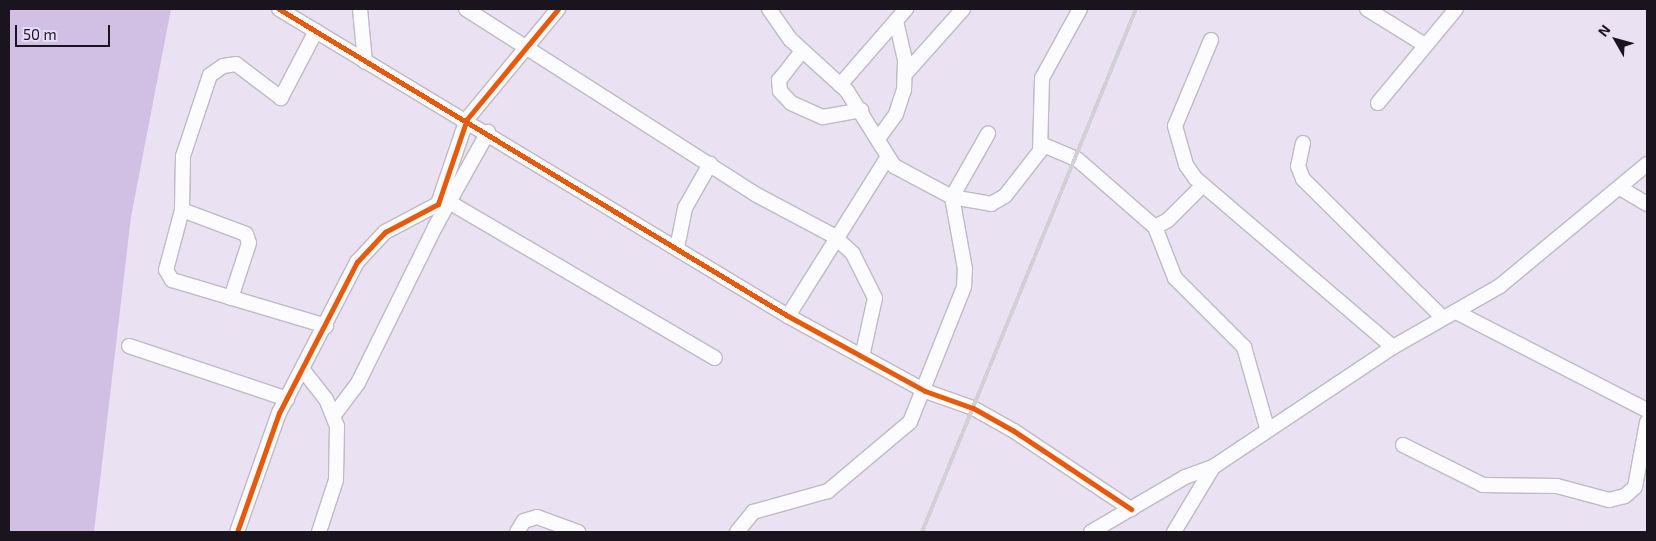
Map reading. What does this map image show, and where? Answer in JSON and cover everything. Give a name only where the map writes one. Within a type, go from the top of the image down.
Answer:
[{"type":"street","points":[[278,9],[365,62],[488,132],[788,316],[925,391],[973,408],[1014,431],[1131,509]]},
{"type":"street","points":[[360,9],[365,62]]},
{"type":"street","points":[[466,9],[755,194],[834,236],[853,254],[875,298],[875,314],[862,357]]},
{"type":"street","points":[[237,532],[287,399],[368,245],[438,204],[467,120],[557,9]]},
{"type":"street","points":[[906,73],[963,9]]},
{"type":"street","points":[[777,11],[802,51],[840,84],[861,110],[887,158],[952,196],[997,203],[1023,174],[1041,144],[1042,78],[1080,9]]},
{"type":"street","points":[[1367,9],[1425,45]]},
{"type":"street","points":[[1378,103],[1456,9]]},
{"type":"street","points":[[878,139],[896,114],[906,73],[902,12]]},
{"type":"street","points":[[840,84],[902,12]]},
{"type":"street","points":[[316,31],[280,98],[236,64],[223,66],[210,75],[184,156],[182,210],[167,275],[231,298],[326,326]]},
{"type":"street","points":[[1211,40],[1175,126],[1186,165],[1203,185],[1393,347]]},
{"type":"street","points":[[802,51],[779,80],[780,91],[791,103],[823,117],[861,110]]},
{"type":"street","points":[[334,415],[358,383],[448,202],[488,132]]},
{"type":"street","points":[[737,532],[753,512],[828,491],[882,440],[904,428],[925,391],[964,288],[965,269],[952,196],[988,134]]},
{"type":"street","points":[[1303,143],[1298,166],[1303,179],[1442,317]]},
{"type":"street","points":[[1041,144],[1077,159],[1155,227],[1175,278],[1244,346],[1267,428]]},
{"type":"street","points":[[788,316],[834,236],[887,158]]},
{"type":"street","points":[[678,248],[685,208],[710,164]]},
{"type":"street","points":[[1091,532],[1185,477],[1213,467],[1267,428],[1393,347],[1442,317],[1456,312],[1534,263],[1622,189],[1647,164]]},
{"type":"street","points":[[1155,227],[1168,220],[1203,185]]},
{"type":"street","points":[[1622,189],[1647,204]]},
{"type":"street","points":[[448,202],[715,358]]},
{"type":"street","points":[[182,210],[246,234],[249,243],[231,298]]},
{"type":"street","points":[[1456,312],[1647,410]]},
{"type":"street","points":[[128,346],[287,399]]},
{"type":"street","points":[[302,370],[334,415],[336,480],[319,532]]},
{"type":"street","points":[[1403,445],[1483,485],[1557,486],[1609,500],[1625,496],[1635,487],[1647,422]]},
{"type":"street","points":[[1174,532],[1213,467]]},
{"type":"street","points":[[517,532],[529,517],[578,532]]},
{"type":"shaded area","points":[[9,9],[171,9],[131,217],[94,532],[9,532]]},
{"type":"railway","points":[[922,532],[1136,9]]},
{"type":"cycle path","points":[[279,9],[788,316],[925,391],[973,408],[1014,431],[1131,509]]},
{"type":"cycle path","points":[[237,532],[279,413],[357,262],[385,232],[438,204],[467,119],[558,9]]}]
